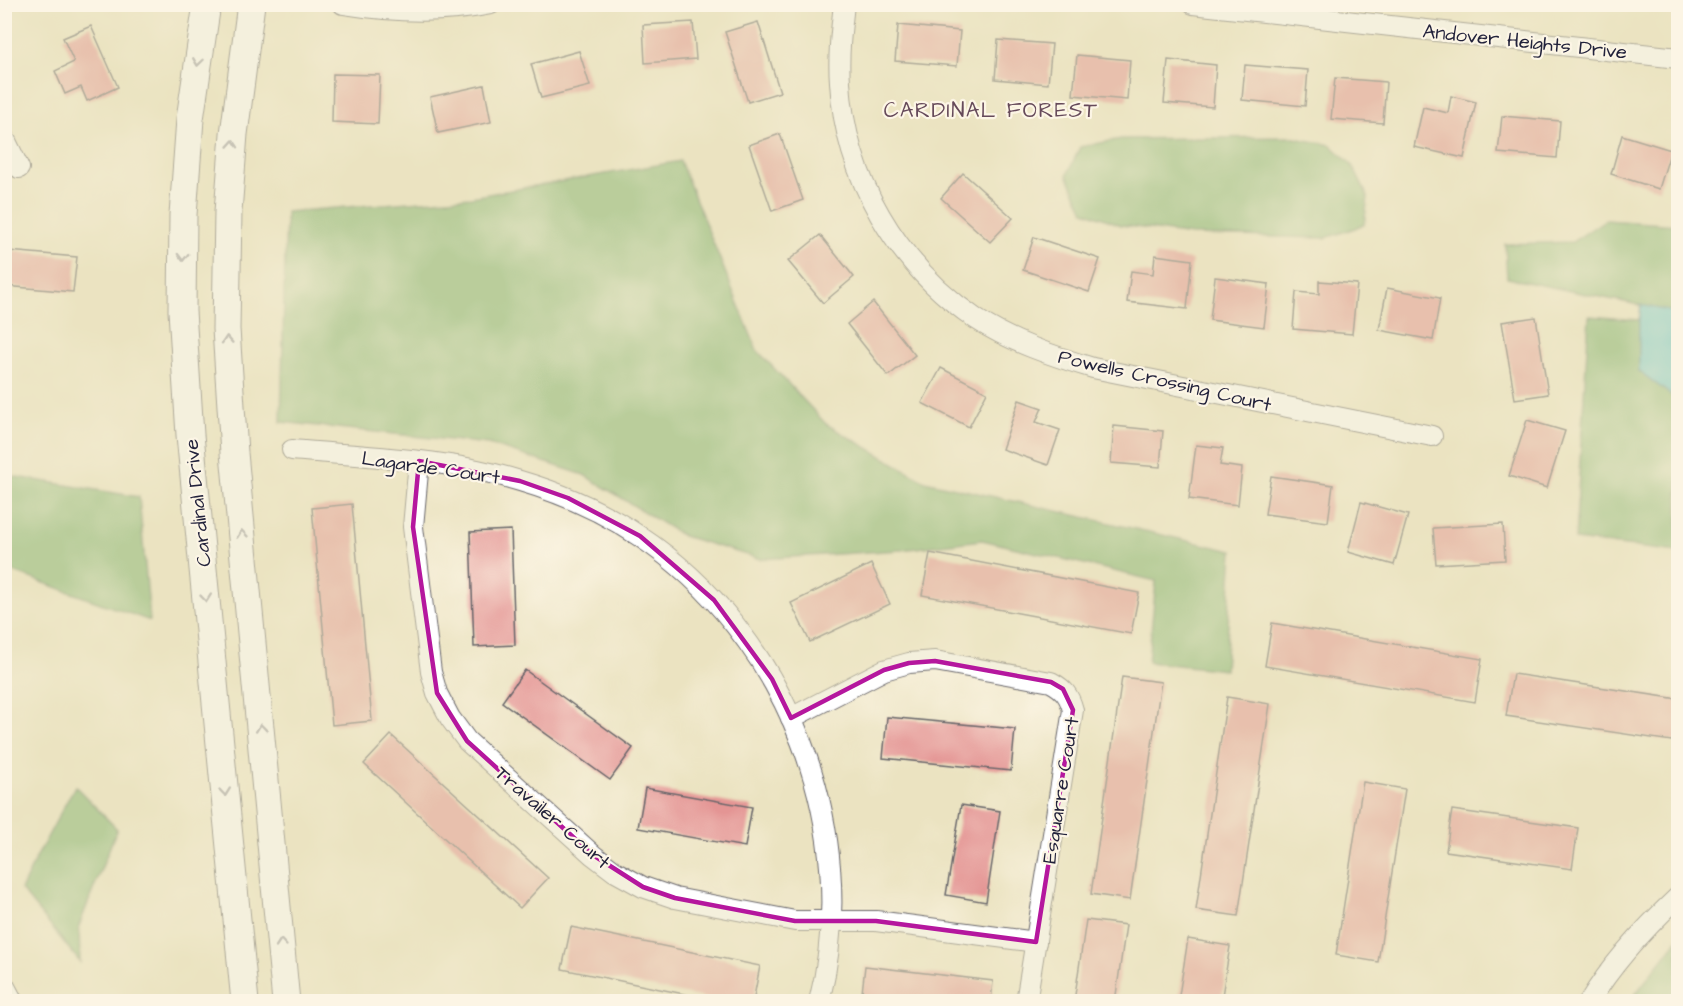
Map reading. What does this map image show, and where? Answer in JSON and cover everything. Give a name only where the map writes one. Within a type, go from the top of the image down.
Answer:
[{"type":"main road","name":"Cardinal Drive","points":[[207,4],[190,119],[183,215],[182,311],[191,447],[245,1002]]},
{"type":"main road","points":[[251,4],[234,134],[228,212],[226,329],[234,453],[286,1002]]},
{"type":"street","points":[[343,4],[374,9],[425,11],[491,4]]},
{"type":"street","name":"Powells Crossing Court","points":[[844,4],[839,81],[843,113],[852,152],[866,190],[890,233],[911,260],[942,292],[976,319],[1003,334],[1052,355],[1093,368],[1432,436]]},
{"type":"street","name":"Andover Heights Drive","points":[[1193,4],[1678,58]]},
{"type":"street","points":[[4,137],[19,168]]},
{"type":"street","name":"Lagarde Court","points":[[291,450],[471,468],[520,481],[568,498],[640,536],[678,566],[714,600],[745,638],[772,680],[791,718],[811,769],[824,815],[831,872],[832,921],[826,977],[819,1002]]},
{"type":"street","name":"Travailer Court","points":[[419,461],[413,527],[431,672],[437,693],[450,718],[467,741],[593,855],[614,871],[643,887],[675,898],[795,921],[876,921],[1036,942]]},
{"type":"street","name":"Esquarre Court","points":[[791,718],[884,670],[909,663],[935,661],[1051,682],[1063,688],[1070,697],[1073,710],[1026,1002]]},
{"type":"street","points":[[1589,1002],[1620,958],[1678,897]]},
{"type":"street","points":[[4,986],[13,1002]]},
{"type":"highlighted area","points":[[419,461],[520,481],[568,498],[640,536],[714,600],[772,679],[791,718],[884,670],[909,663],[935,661],[1051,682],[1063,689],[1073,710],[1036,942],[876,921],[795,921],[675,898],[643,887],[593,855],[467,741],[437,693],[413,527]]},
{"type":"green space","points":[[1290,137],[1331,145],[1352,165],[1368,197],[1364,225],[1326,238],[1191,235],[1121,225],[1084,211],[1067,175],[1080,147],[1121,139]]},
{"type":"green space","points":[[680,161],[757,350],[826,424],[925,481],[1233,551],[1225,670],[1148,662],[1156,581],[982,540],[901,550],[760,559],[683,536],[584,475],[488,444],[281,422],[286,212],[471,197]]},
{"type":"green space","points":[[1605,220],[1678,225],[1678,313],[1507,278],[1505,244],[1572,242]]},
{"type":"green space","points":[[1589,316],[1639,320],[1639,371],[1678,400],[1678,552],[1575,540]]},
{"type":"green space","points":[[5,475],[139,497],[150,621],[5,569]]},
{"type":"green space","points":[[75,786],[117,829],[79,926],[80,962],[21,890]]},
{"type":"green space","points":[[1678,939],[1678,1001],[1630,1001]]},
{"type":"water","points":[[1641,305],[1678,313],[1678,400],[1639,371]]},
{"type":"building","points":[[693,22],[696,59],[645,63],[643,25]]},
{"type":"building","points":[[758,22],[780,92],[748,102],[725,32]]},
{"type":"building","points":[[898,25],[960,31],[957,66],[895,61]]},
{"type":"building","points":[[91,26],[118,87],[87,101],[81,87],[65,94],[55,71],[74,62],[63,38]]},
{"type":"building","points":[[998,40],[1052,44],[1048,84],[995,79]]},
{"type":"building","points":[[579,51],[590,86],[541,98],[531,64]]},
{"type":"building","points":[[1077,55],[1130,60],[1127,100],[1073,95]]},
{"type":"building","points":[[1168,60],[1216,65],[1213,107],[1164,103]]},
{"type":"building","points":[[1245,65],[1308,70],[1305,106],[1242,100]]},
{"type":"building","points":[[333,74],[380,75],[378,124],[332,122]]},
{"type":"building","points":[[1335,78],[1386,82],[1383,123],[1331,119]]},
{"type":"building","points":[[484,85],[491,122],[438,133],[430,97]]},
{"type":"building","points":[[1451,96],[1476,102],[1464,158],[1414,147],[1423,107],[1448,113]]},
{"type":"building","points":[[1502,116],[1560,121],[1557,158],[1498,153]]},
{"type":"building","points":[[780,134],[803,200],[772,211],[749,145]]},
{"type":"building","points":[[1622,135],[1671,150],[1659,189],[1611,174]]},
{"type":"building","points":[[963,173],[1013,218],[990,242],[941,198]]},
{"type":"building","points":[[820,235],[854,277],[823,303],[788,261]]},
{"type":"building","points":[[1034,237],[1100,259],[1089,292],[1023,270]]},
{"type":"building","points":[[8,251],[77,257],[73,292],[5,286]]},
{"type":"building","points":[[1155,255],[1192,260],[1187,309],[1127,302],[1131,271],[1153,274]]},
{"type":"building","points":[[1215,277],[1269,284],[1264,327],[1210,320]]},
{"type":"building","points":[[1319,281],[1357,284],[1352,334],[1293,329],[1296,292],[1319,294]]},
{"type":"building","points":[[1387,288],[1440,298],[1433,340],[1379,330]]},
{"type":"building","points":[[873,302],[915,355],[888,376],[847,324]]},
{"type":"building","points":[[1536,317],[1548,394],[1515,399],[1502,322]]},
{"type":"building","points":[[941,368],[987,392],[969,427],[922,403]]},
{"type":"building","points":[[1019,400],[1042,408],[1036,422],[1060,430],[1048,465],[1002,449]]},
{"type":"building","points":[[1527,420],[1565,431],[1547,488],[1509,476]]},
{"type":"building","points":[[1114,426],[1163,431],[1160,467],[1111,463]]},
{"type":"building","points":[[1196,445],[1223,448],[1220,465],[1242,468],[1238,505],[1189,499]]},
{"type":"building","points":[[1271,476],[1333,485],[1328,522],[1265,514]]},
{"type":"building","points":[[1361,502],[1408,515],[1394,565],[1348,552]]},
{"type":"building","points":[[352,504],[372,721],[332,725],[312,508]]},
{"type":"building","points":[[1503,524],[1505,560],[1436,564],[1433,528]]},
{"type":"building","points":[[511,530],[515,645],[474,647],[470,532]]},
{"type":"building","points":[[930,553],[1139,593],[1131,634],[922,595]]},
{"type":"building","points":[[871,564],[890,604],[810,642],[791,603]]},
{"type":"building","points":[[1272,623],[1482,659],[1475,702],[1265,666]]},
{"type":"building","points":[[525,670],[633,748],[610,780],[502,702]]},
{"type":"building","points":[[1513,674],[1678,699],[1678,742],[1506,716]]},
{"type":"building","points":[[1122,677],[1161,682],[1130,900],[1091,894]]},
{"type":"building","points":[[1227,697],[1270,704],[1238,916],[1196,910]]},
{"type":"building","points":[[887,717],[1015,729],[1011,771],[883,758]]},
{"type":"building","points":[[391,735],[548,878],[520,908],[364,764]]},
{"type":"building","points":[[1363,782],[1405,789],[1378,962],[1336,955]]},
{"type":"building","points":[[645,788],[752,807],[745,847],[638,828]]},
{"type":"building","points":[[961,805],[1000,811],[986,902],[946,895]]},
{"type":"building","points":[[1452,810],[1578,828],[1572,869],[1446,851]]},
{"type":"building","points":[[1086,920],[1126,925],[1115,1002],[1074,1002]]},
{"type":"building","points":[[571,927],[760,966],[753,1002],[723,1002],[562,969]]},
{"type":"building","points":[[1188,939],[1230,946],[1221,1002],[1178,1002]]},
{"type":"building","points":[[865,966],[993,981],[991,1002],[861,1002]]},
{"type":"district","name":"CARDINAL FOREST","points":[[991,110]]}]
